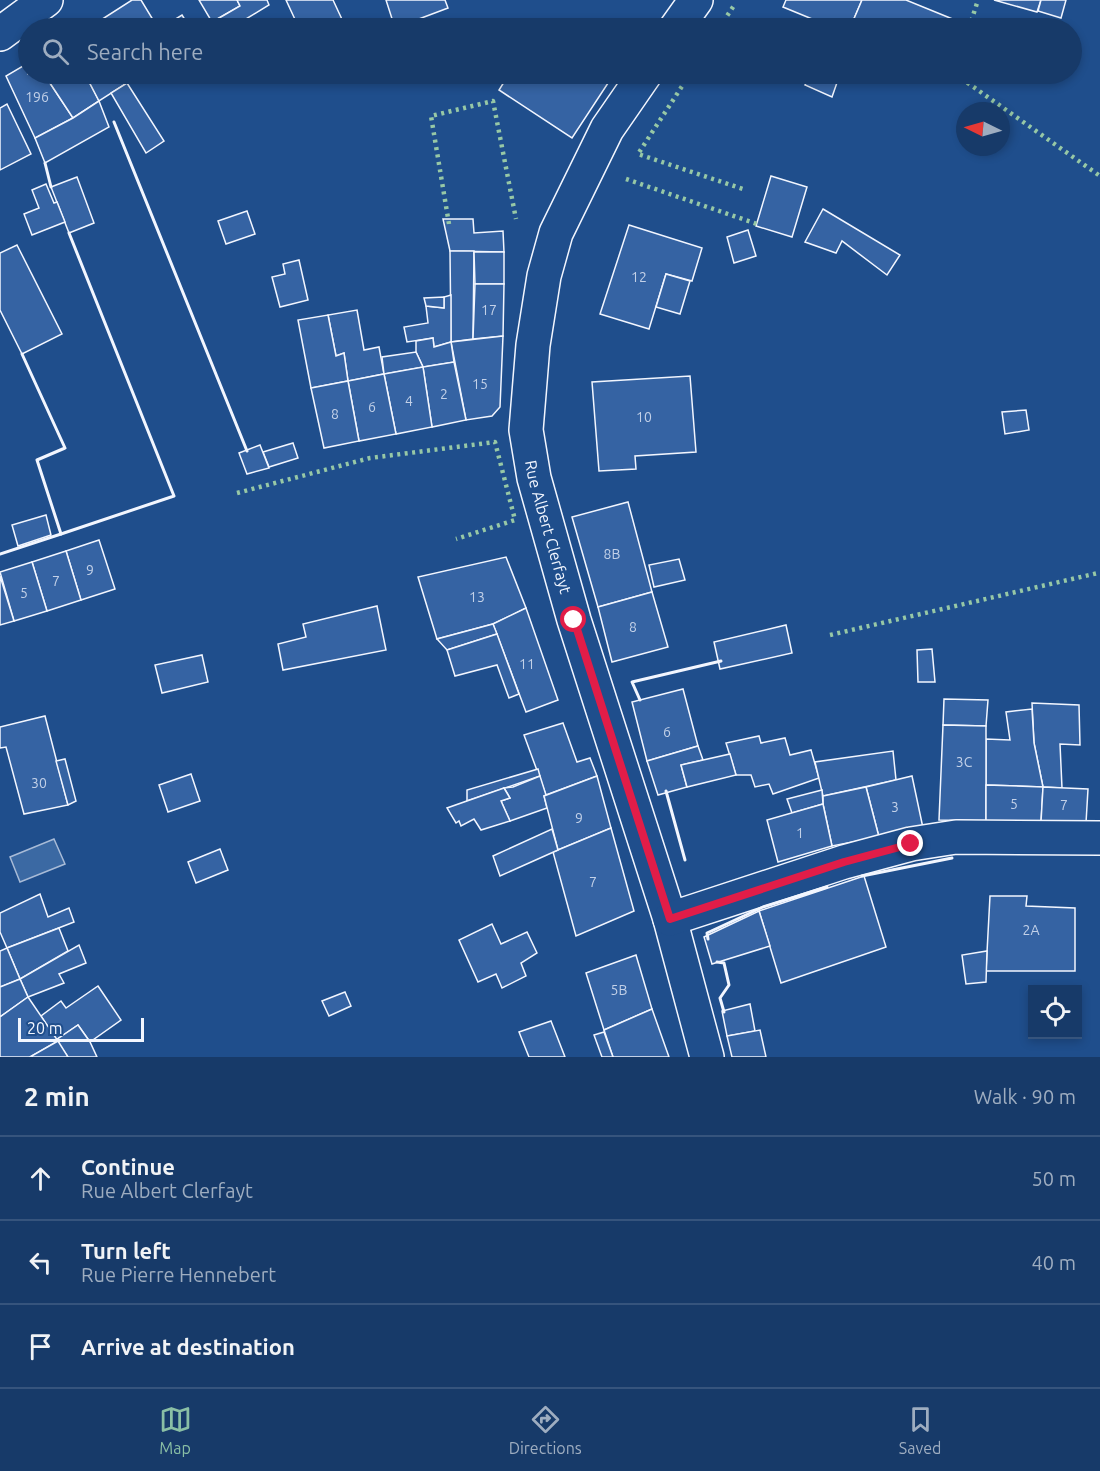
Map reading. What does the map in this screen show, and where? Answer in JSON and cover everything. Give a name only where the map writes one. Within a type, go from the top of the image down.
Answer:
[{"type":"street","points":[[22,18],[46,0]]},
{"type":"street","points":[[683,18],[696,0]]},
{"type":"street","points":[[0,34],[18,21]]},
{"type":"street","name":"Rue Albert Clerfayt","points":[[638,84],[607,129],[556,233],[544,276],[532,345],[526,430],[534,478],[574,620],[670,919],[708,1057]]},
{"type":"street","points":[[670,919],[844,862],[911,844],[956,837],[1100,838]]},
{"type":"water","points":[[54,839],[65,864],[20,882],[10,857]]},
{"type":"building","points":[[132,0],[141,0],[152,18],[104,18]]},
{"type":"building","points":[[199,0],[237,0],[240,6],[219,18],[210,18]]},
{"type":"building","points":[[237,0],[267,0],[269,5],[248,18],[219,18],[240,6]]},
{"type":"building","points":[[286,0],[333,0],[341,18],[294,18]]},
{"type":"building","points":[[386,0],[445,0],[448,8],[422,18],[392,18]]},
{"type":"building","points":[[786,0],[862,0],[854,18],[810,18],[783,7]]},
{"type":"building","points":[[862,0],[906,0],[950,18],[854,18]]},
{"type":"building","points":[[994,0],[1041,0],[1037,12]]},
{"type":"building","points":[[1041,0],[1066,0],[1061,18],[1038,11]]},
{"type":"building","points":[[18,69],[18,84],[51,84],[73,118],[35,138],[6,76]]},
{"type":"building","points":[[51,84],[90,84],[99,101],[73,118]]},
{"type":"building","points":[[90,84],[125,84],[99,101]]},
{"type":"building","points":[[128,84],[164,141],[146,153],[111,93]]},
{"type":"building","points":[[503,84],[607,84],[572,138],[499,90]]},
{"type":"building","points":[[806,84],[837,84],[832,97]]},
{"type":"building","points":[[99,101],[109,127],[45,163],[35,138]]},
{"type":"building","points":[[7,104],[31,154],[0,170],[0,108]]},
{"type":"building","points":[[771,176],[807,187],[792,237],[756,226]]},
{"type":"building","points":[[77,177],[94,223],[69,233],[51,187]]},
{"type":"building","points":[[46,184],[65,222],[32,235],[24,214],[39,208],[32,190]]},
{"type":"building","points":[[823,209],[900,255],[887,275],[842,241],[836,253],[805,242]]},
{"type":"building","points":[[247,211],[255,234],[226,244],[218,221]]},
{"type":"building","points":[[443,219],[473,219],[474,233],[503,231],[504,252],[450,251]]},
{"type":"building","points":[[629,225],[702,248],[692,281],[666,274],[649,329],[600,314]]},
{"type":"building","points":[[748,230],[756,256],[734,263],[727,237]]},
{"type":"building","points":[[17,245],[62,334],[22,354],[0,310],[0,253]]},
{"type":"building","points":[[450,251],[474,251],[473,339],[451,342]]},
{"type":"building","points":[[474,252],[504,252],[504,284],[475,284]]},
{"type":"building","points":[[299,260],[308,300],[280,307],[272,277],[285,274],[283,264]]},
{"type":"building","points":[[666,274],[690,281],[680,314],[656,307]]},
{"type":"building","points":[[475,284],[504,284],[503,336],[473,339]]},
{"type":"building","points":[[451,295],[451,342],[434,347],[433,338],[407,342],[404,327],[428,323],[426,306],[444,308],[444,297]]},
{"type":"building","points":[[444,297],[444,308],[426,306],[424,298]]},
{"type":"building","points":[[357,310],[364,350],[379,347],[384,374],[348,381],[344,353],[336,356],[328,315]]},
{"type":"building","points":[[328,315],[336,356],[344,353],[348,381],[311,388],[298,320]]},
{"type":"building","points":[[503,336],[500,407],[492,416],[466,420],[451,342]]},
{"type":"building","points":[[433,338],[434,347],[451,342],[454,362],[423,367],[416,352],[416,341]]},
{"type":"building","points":[[416,352],[423,367],[384,374],[382,357]]},
{"type":"building","points":[[454,362],[466,420],[432,427],[423,367]]},
{"type":"building","points":[[423,367],[432,427],[396,434],[384,374]]},
{"type":"building","points":[[384,374],[396,434],[359,441],[348,381]]},
{"type":"building","points":[[690,376],[696,452],[635,456],[636,469],[599,471],[592,382]]},
{"type":"building","points":[[348,381],[359,441],[324,448],[311,388]]},
{"type":"building","points":[[1026,410],[1029,430],[1005,434],[1002,412]]},
{"type":"building","points":[[293,443],[298,458],[269,467],[263,452]]},
{"type":"building","points":[[260,445],[269,468],[247,474],[239,453]]},
{"type":"building","points":[[628,502],[652,592],[598,607],[572,517]]},
{"type":"building","points":[[46,515],[51,535],[18,546],[12,525]]},
{"type":"building","points":[[99,540],[115,589],[81,600],[66,551]]},
{"type":"building","points":[[66,551],[81,600],[47,611],[32,562]]},
{"type":"building","points":[[506,557],[526,608],[493,624],[437,639],[418,577]]},
{"type":"building","points":[[679,559],[685,580],[654,587],[649,565]]},
{"type":"building","points":[[32,562],[47,611],[14,621],[0,572]]},
{"type":"building","points":[[0,576],[14,621],[0,625]]},
{"type":"building","points":[[652,592],[668,647],[612,662],[598,607]]},
{"type":"building","points":[[377,606],[386,650],[283,670],[278,644],[306,637],[303,624]]},
{"type":"building","points":[[526,608],[558,700],[526,712],[493,624]]},
{"type":"building","points":[[493,624],[497,634],[447,650],[437,639]]},
{"type":"building","points":[[786,625],[792,653],[720,669],[714,642]]},
{"type":"building","points":[[497,634],[519,694],[509,698],[497,665],[455,676],[447,650]]},
{"type":"building","points":[[932,649],[935,682],[918,682],[917,650]]},
{"type":"building","points":[[202,655],[208,682],[162,693],[155,665]]},
{"type":"building","points":[[683,689],[698,746],[647,761],[632,702]]},
{"type":"building","points":[[944,699],[988,700],[986,726],[943,725]]},
{"type":"building","points":[[1032,703],[1079,705],[1080,745],[1060,744],[1062,788],[1043,787],[1034,743]]},
{"type":"building","points":[[1032,709],[1034,743],[1043,787],[986,785],[986,739],[1010,740],[1006,712]]},
{"type":"building","points":[[45,716],[68,805],[24,814],[6,747],[0,748],[0,727]]},
{"type":"building","points":[[563,723],[577,762],[590,758],[597,776],[546,795],[524,735]]},
{"type":"building","points":[[943,725],[986,726],[986,821],[939,820]]},
{"type":"building","points":[[759,736],[761,743],[785,738],[790,755],[811,750],[819,778],[773,794],[769,784],[755,787],[751,775],[736,775],[726,743]]},
{"type":"building","points":[[698,746],[703,760],[681,765],[687,787],[658,795],[647,761]]},
{"type":"building","points":[[893,751],[896,780],[823,796],[815,762]]},
{"type":"building","points":[[730,754],[736,775],[687,787],[681,765]]},
{"type":"building","points":[[65,759],[76,801],[68,805],[56,761]]},
{"type":"building","points":[[538,769],[540,776],[467,801],[467,790]]},
{"type":"building","points":[[191,774],[200,801],[168,812],[159,785]]},
{"type":"building","points":[[540,776],[546,795],[544,796],[547,808],[510,821],[501,801],[510,798],[504,788],[513,787]]},
{"type":"building","points":[[597,776],[611,828],[558,850],[544,796]]},
{"type":"building","points":[[912,776],[923,828],[879,837],[866,787]]},
{"type":"building","points":[[986,785],[1043,787],[1041,822],[986,821]]},
{"type":"building","points":[[866,787],[879,837],[832,846],[823,796]]},
{"type":"building","points":[[1043,787],[1088,789],[1086,823],[1041,822]]},
{"type":"building","points":[[504,788],[510,798],[501,801],[510,821],[481,830],[474,819],[461,826],[459,821],[456,823],[447,808]]},
{"type":"building","points":[[822,790],[823,804],[792,813],[787,799]]},
{"type":"building","points":[[823,804],[832,846],[778,862],[767,820]]},
{"type":"building","points":[[611,828],[634,911],[576,936],[553,852]]},
{"type":"building","points":[[552,829],[558,850],[500,876],[493,856]]},
{"type":"building","points":[[220,849],[228,870],[196,883],[188,862]]},
{"type":"building","points":[[864,876],[886,947],[781,983],[759,911]]},
{"type":"building","points":[[40,894],[48,917],[69,908],[74,922],[7,948],[0,932],[0,913]]},
{"type":"building","points":[[990,896],[1027,896],[1026,906],[1075,908],[1075,971],[986,971]]},
{"type":"building","points":[[759,911],[770,946],[712,964],[704,937]]},
{"type":"building","points":[[492,924],[501,944],[527,932],[537,953],[521,963],[526,976],[502,988],[496,974],[478,982],[459,940]]},
{"type":"building","points":[[59,928],[68,951],[20,979],[7,948]]},
{"type":"building","points":[[79,945],[86,963],[59,974],[64,983],[28,997],[20,979]]},
{"type":"building","points":[[7,948],[20,979],[0,987],[0,951]]},
{"type":"building","points":[[987,951],[986,982],[966,984],[962,955]]},
{"type":"building","points":[[636,955],[652,1009],[604,1030],[586,973]]},
{"type":"building","points":[[20,979],[28,997],[0,1017],[0,987]]},
{"type":"building","points":[[98,986],[121,1020],[90,1042],[78,1025],[56,1040],[41,1016],[61,1001],[66,1008]]},
{"type":"building","points":[[345,992],[351,1006],[329,1016],[322,1001]]},
{"type":"building","points":[[28,997],[58,1041],[30,1057],[0,1057],[0,1017]]},
{"type":"building","points":[[750,1004],[755,1031],[727,1036],[722,1011]]},
{"type":"building","points":[[652,1009],[669,1057],[613,1057],[604,1030]]},
{"type":"building","points":[[551,1021],[565,1057],[529,1057],[519,1032]]},
{"type":"building","points":[[78,1025],[97,1057],[68,1057],[56,1040]]},
{"type":"building","points":[[760,1030],[766,1057],[732,1057],[727,1036]]},
{"type":"building","points":[[604,1032],[613,1057],[602,1057],[594,1035]]},
{"type":"building","points":[[58,1041],[68,1057],[30,1057]]},
{"type":"hedge","points":[[972,18],[978,0]]},
{"type":"hedge","points":[[726,18],[735,4]]},
{"type":"hedge","points":[[684,84],[638,154],[743,189]]},
{"type":"hedge","points":[[969,84],[1100,176]]},
{"type":"hedge","points":[[449,224],[431,116],[493,101],[516,219]]},
{"type":"hedge","points":[[626,179],[760,225]]},
{"type":"hedge","points":[[237,493],[370,458],[495,442],[515,520],[456,539]]},
{"type":"hedge","points":[[830,635],[1098,573]]},
{"type":"wall","points":[[114,122],[247,451]]},
{"type":"wall","points":[[45,163],[51,187]]},
{"type":"wall","points":[[22,354],[65,448],[37,460],[61,534],[174,496],[69,233]]},
{"type":"wall","points":[[0,554],[61,534]]},
{"type":"wall","points":[[640,700],[632,682],[721,661]]},
{"type":"wall","points":[[666,791],[685,860]]},
{"type":"wall","points":[[862,876],[952,858]]},
{"type":"wall","points":[[708,939],[707,933],[763,907],[827,887]]},
{"type":"wall","points":[[717,962],[724,963],[729,985],[720,998],[724,1012]]},
{"type":"route","points":[[574,620],[670,919],[844,862],[911,844]]}]
